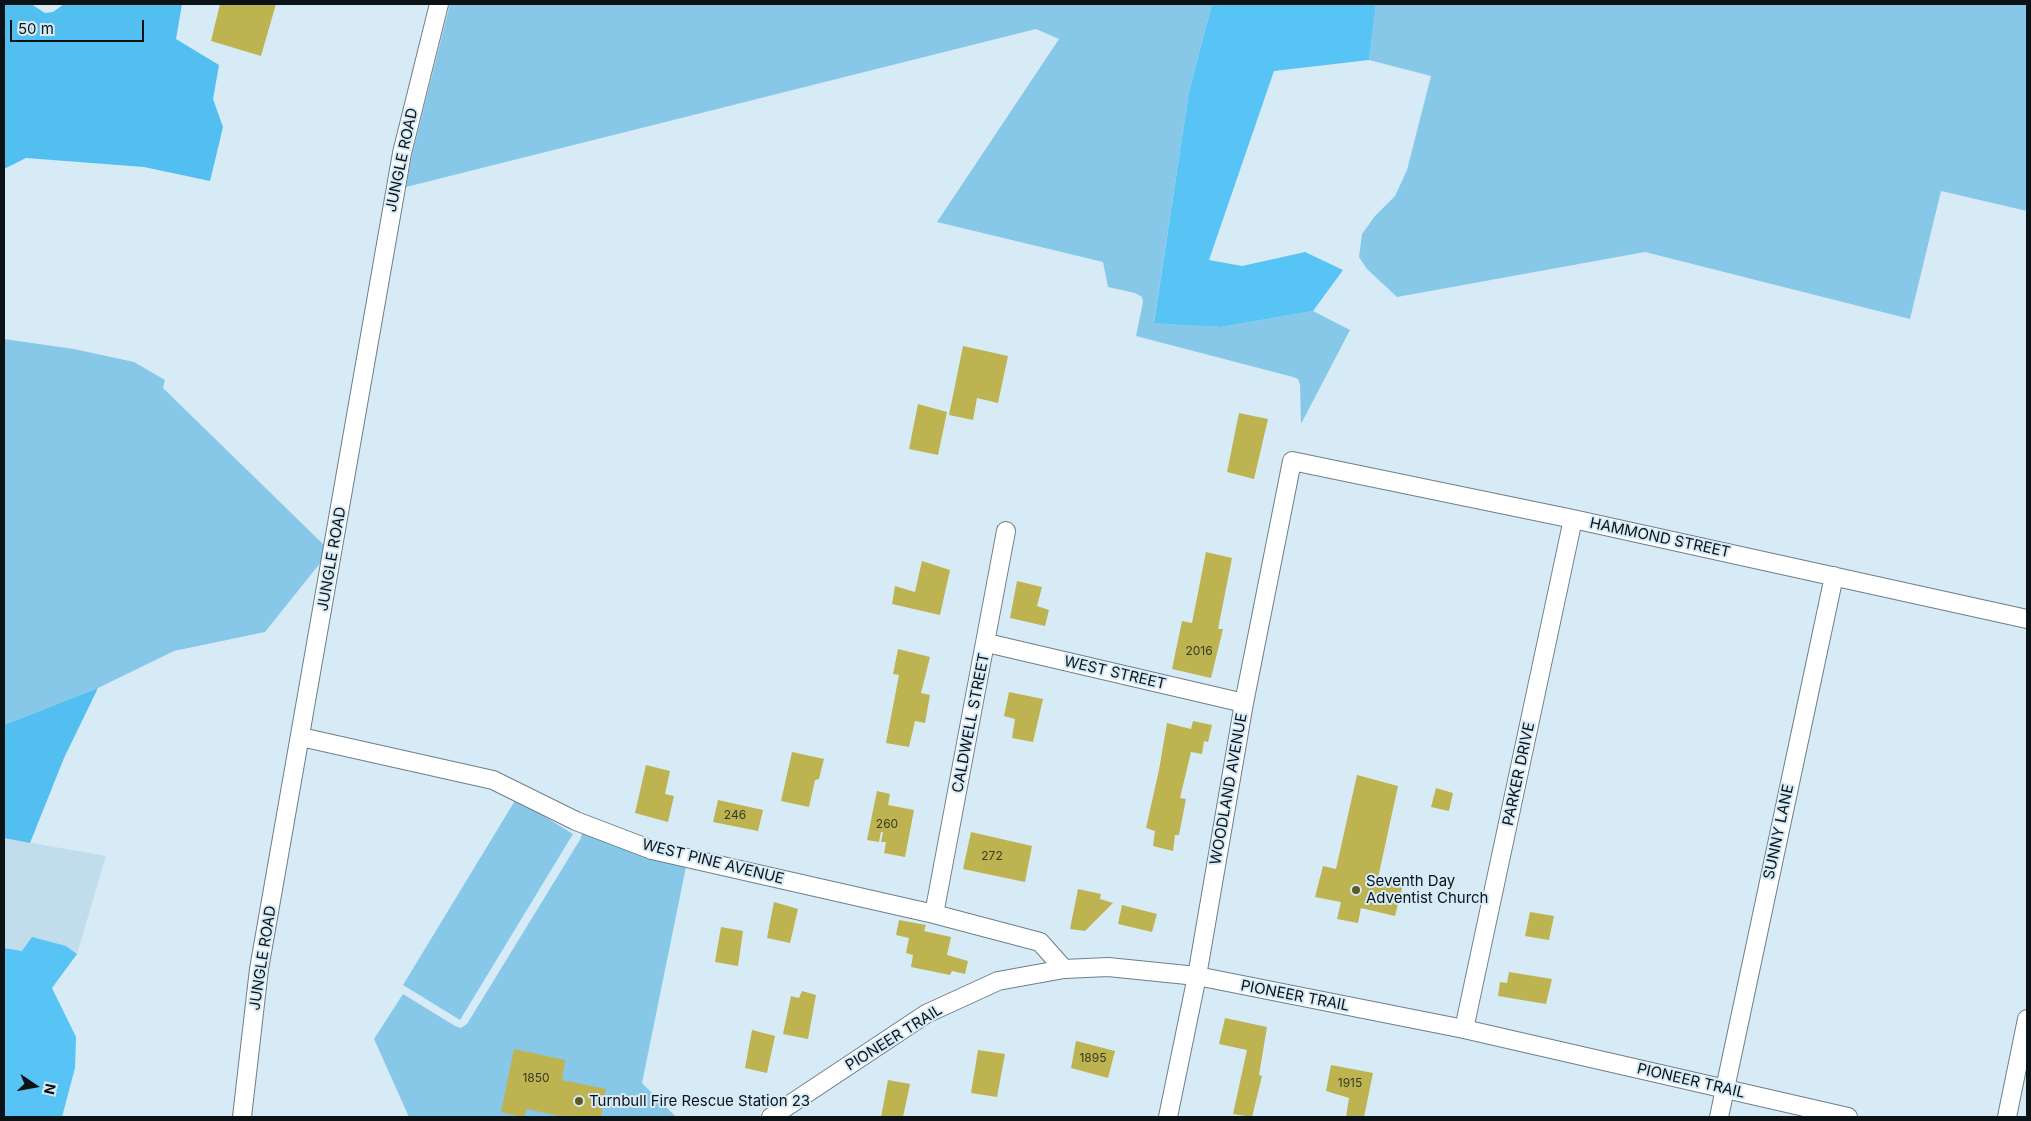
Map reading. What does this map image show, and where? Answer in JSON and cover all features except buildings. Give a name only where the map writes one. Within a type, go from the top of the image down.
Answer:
[{"type":"street","name":"JUNGLE ROAD","points":[[242,1117],[260,968],[402,153],[439,4]]},
{"type":"street","name":"HAMMOND STREET","points":[[1292,461],[1573,519],[2027,619]]},
{"type":"street","name":"WOODLAND AVENUE","points":[[1168,1117],[1197,976],[1244,703],[1292,461]]},
{"type":"street","name":"PARKER DRIVE","points":[[1464,1029],[1573,519]]},
{"type":"street","name":"CALDWELL STREET","points":[[934,914],[1006,531]]},
{"type":"street","name":"SUNNY LANE","points":[[1719,1117],[1834,576]]},
{"type":"street","name":"WEST STREET","points":[[986,642],[1244,703]]},
{"type":"street","name":"WEST PINE AVENUE","points":[[301,737],[494,780],[576,821],[652,850],[934,914],[1040,942],[1064,969]]},
{"type":"street","name":"PIONEER TRAIL","points":[[772,1117],[926,1014],[998,981],[1064,969],[1108,967],[1197,976],[1464,1029],[1848,1117]]},
{"type":"street","points":[[2007,1117],[2027,1019]]},
{"type":"shaded area","points":[[4,4],[31,4],[45,13],[53,12],[64,4],[182,4],[176,39],[219,65],[213,99],[223,127],[210,181],[144,167],[26,158],[4,169]]},
{"type":"shaded area","points":[[450,4],[1212,4],[1189,92],[1154,322],[1221,327],[1313,311],[1350,330],[1301,424],[1300,384],[1298,379],[1136,336],[1143,302],[1142,297],[1135,293],[1108,287],[1103,262],[937,222],[1059,39],[1036,29],[406,187],[412,155]]},
{"type":"shaded area","points":[[1212,4],[1376,4],[1369,60],[1274,71],[1209,260],[1242,266],[1305,252],[1343,270],[1313,311],[1221,327],[1154,323],[1189,92]]},
{"type":"shaded area","points":[[1376,4],[2027,4],[2027,211],[1941,191],[1910,319],[1645,252],[1397,297],[1367,269],[1359,257],[1362,234],[1375,216],[1395,196],[1407,170],[1431,76],[1369,60]]},
{"type":"shaded area","points":[[4,339],[74,349],[134,362],[165,380],[163,388],[324,545],[321,562],[265,632],[174,651],[98,688],[4,725]]},
{"type":"shaded area","points":[[98,688],[64,758],[30,843],[4,838],[4,725]]},
{"type":"shaded area","points":[[516,799],[573,834],[460,1020],[403,985]]},
{"type":"shaded area","points":[[582,833],[648,858],[686,867],[642,1083],[676,1117],[409,1117],[374,1039],[403,994],[455,1026],[461,1028],[467,1024],[581,838]]},
{"type":"shaded area","points":[[4,838],[106,856],[77,954],[66,946],[23,951],[4,948]]},
{"type":"shaded area","points":[[32,937],[66,946],[77,954],[52,988],[76,1037],[75,1068],[62,1117],[4,1117],[4,948],[22,951]]},
{"type":"place","name":"Seventh Day Adventist Church","points":[[1356,890]]},
{"type":"place","name":"Turnbull Fire Rescue Station 23","points":[[579,1101]]}]
